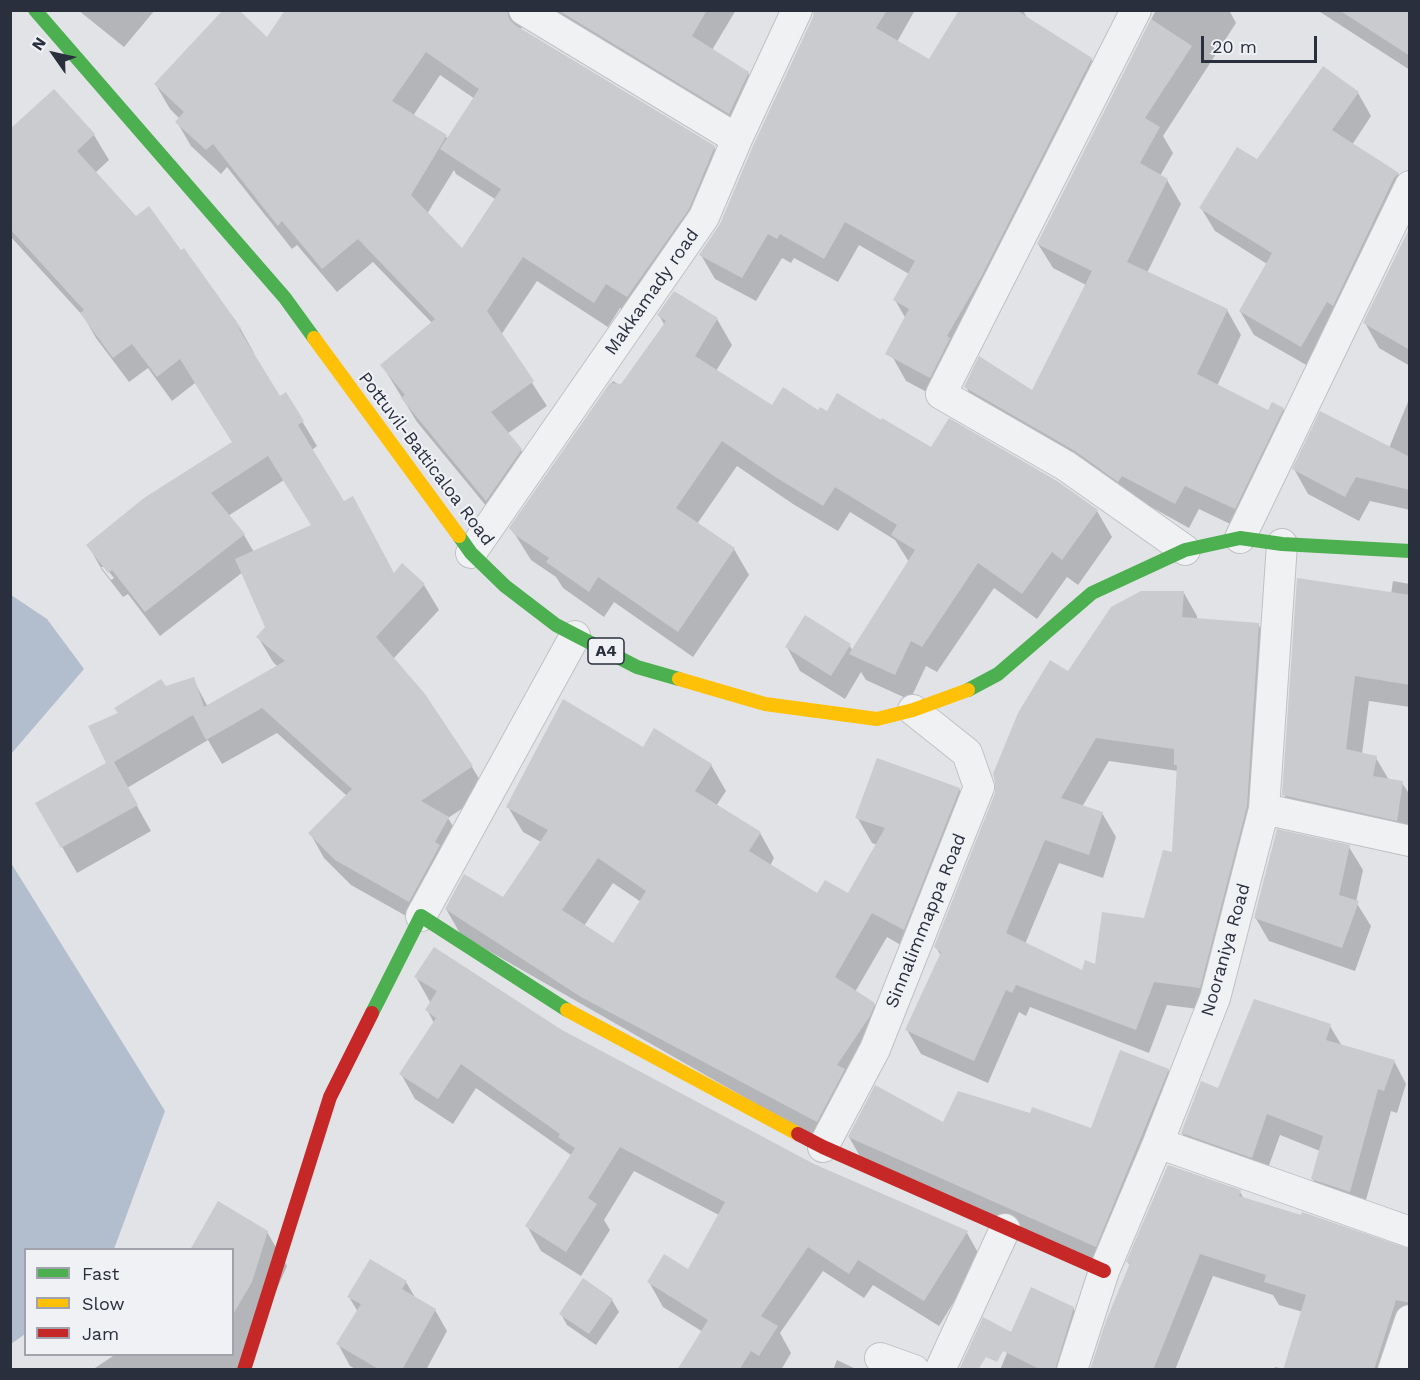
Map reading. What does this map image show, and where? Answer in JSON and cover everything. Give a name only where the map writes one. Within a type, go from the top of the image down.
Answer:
[{"type":"main road","name":"Pottuvil-Batticaloa Road","points":[[35,10],[285,298],[471,553],[505,586],[556,625],[637,667],[765,704],[877,719],[913,711],[966,692],[998,674],[1092,593],[1185,550],[1240,538],[1282,544],[1410,551]]},
{"type":"main road","points":[[244,1370],[330,1097],[421,916],[571,1013],[823,1147],[1104,1271]]},
{"type":"street","points":[[524,10],[737,139]]},
{"type":"street","name":"Makkamady road","points":[[471,553],[704,217],[737,139],[797,10]]},
{"type":"street","points":[[1136,10],[941,394],[1066,466],[1185,550]]},
{"type":"street","points":[[1240,538],[1410,186]]},
{"type":"street","name":"Nooraniya Road","points":[[1072,1370],[1104,1271],[1158,1143],[1215,998],[1264,808],[1282,544]]},
{"type":"street","points":[[421,916],[575,636]]},
{"type":"street","name":"Sinnalimmappa Road","points":[[823,1147],[875,1049],[979,787],[968,753],[913,711]]},
{"type":"street","points":[[1264,808],[1410,842]]},
{"type":"street","points":[[1158,1143],[1410,1232]]},
{"type":"street","points":[[940,1370],[1005,1229]]},
{"type":"street","points":[[1393,1370],[1410,1320]]},
{"type":"street","points":[[880,1358],[914,1370]]},
{"type":"water","points":[[11,595],[47,619],[84,669],[11,754]]},
{"type":"water","points":[[11,863],[165,1111],[114,1248],[24,1248],[24,1335],[11,1344]]},
{"type":"building","points":[[223,10],[239,10],[267,37],[285,10],[507,10],[509,19],[515,25],[715,146],[689,209],[627,297],[606,284],[594,303],[523,257],[487,311],[534,381],[491,412],[522,449],[486,501],[401,398],[405,395],[380,365],[435,319],[358,239],[322,269],[282,221],[278,226],[213,144],[206,150],[175,122],[184,112],[154,84]],"holes":[[[426,52],[479,89],[440,149],[501,189],[462,248],[411,195],[447,135],[392,101]]]},
{"type":"building","points":[[558,10],[707,10],[692,36],[749,72],[729,114]]},
{"type":"building","points":[[814,10],[887,10],[876,28],[929,59],[959,10],[1016,10],[1092,58],[980,279],[947,336],[950,338],[930,378],[885,354],[909,309],[893,300],[915,261],[845,222],[824,259],[780,234],[777,239],[768,234],[742,278],[699,255],[720,224],[753,146],[813,17]]},
{"type":"building","points":[[1339,10],[1410,10],[1410,56]]},
{"type":"building","points":[[1151,19],[1192,46],[1145,118],[1160,127],[1140,163],[1168,179],[1127,262],[1228,309],[1197,374],[1268,410],[1272,402],[1284,408],[1235,509],[1185,486],[1175,504],[1122,476],[1118,482],[1075,451],[964,387],[979,356],[1032,390],[1092,271],[1037,244]]},
{"type":"building","points":[[1323,66],[1359,92],[1332,130],[1399,173],[1394,178],[1333,306],[1327,302],[1301,347],[1239,311],[1272,253],[1199,208],[1237,147],[1257,159]]},
{"type":"building","points":[[54,89],[95,134],[77,151],[136,216],[149,206],[181,250],[184,248],[241,328],[239,329],[280,396],[286,392],[304,421],[298,425],[344,501],[353,496],[394,573],[402,563],[425,584],[376,637],[425,694],[473,766],[421,801],[449,817],[435,842],[440,845],[409,902],[335,860],[308,833],[352,789],[262,708],[206,740],[193,715],[114,762],[138,805],[61,848],[35,803],[106,763],[88,726],[118,713],[114,708],[161,679],[166,686],[194,677],[204,707],[285,661],[256,637],[265,627],[235,559],[311,525],[268,456],[211,493],[245,534],[145,612],[112,570],[108,573],[86,545],[144,498],[232,442],[180,359],[157,377],[132,344],[113,358],[80,313],[84,310],[10,229],[10,129]]},
{"type":"building","points":[[1410,227],[1410,350],[1363,323]]},
{"type":"building","points":[[674,291],[718,318],[695,356],[772,405],[783,387],[818,410],[820,407],[827,411],[837,393],[931,447],[949,418],[1057,481],[1098,510],[1062,560],[1052,552],[1022,594],[978,563],[922,647],[911,641],[895,675],[849,654],[915,550],[891,535],[897,525],[835,487],[823,506],[722,441],[676,508],[735,548],[678,632],[598,577],[589,592],[546,562],[549,558],[509,528],[610,383],[621,384],[666,321],[657,315]]},
{"type":"building","points":[[1320,411],[1410,457],[1410,490],[1356,477],[1345,497],[1292,469]]},
{"type":"building","points":[[1297,578],[1410,595],[1410,685],[1355,676],[1346,749],[1377,756],[1373,776],[1403,781],[1397,821],[1282,795]]},
{"type":"building","points":[[1141,591],[1184,591],[1182,617],[1259,623],[1247,806],[1200,988],[1154,982],[1136,1030],[1016,985],[1012,993],[1006,990],[974,1061],[905,1030],[941,952],[934,947],[995,793],[993,774],[1018,713],[1050,660],[1068,671],[1111,607]],"holes":[[[1096,738],[1174,749],[1174,765],[1177,765],[1172,852],[1163,850],[1144,918],[1102,912],[1095,964],[1085,960],[1082,970],[1006,933],[1045,840],[1089,855],[1103,812],[1061,798]]]},
{"type":"building","points":[[805,615],[851,644],[831,676],[785,647]]},
{"type":"building","points":[[563,699],[643,747],[654,728],[712,764],[695,791],[761,832],[749,851],[817,893],[825,880],[848,893],[885,828],[855,818],[877,758],[960,788],[904,930],[872,913],[835,977],[875,1003],[870,1016],[837,1065],[845,1069],[817,1122],[581,997],[445,909],[464,874],[503,897],[548,830],[506,807]],"holes":[[[598,858],[646,891],[613,943],[562,910]]]},
{"type":"building","points":[[1277,829],[1350,845],[1339,895],[1359,901],[1342,948],[1254,918]]},
{"type":"building","points":[[434,947],[562,1030],[814,1164],[968,1231],[924,1301],[858,1260],[849,1274],[808,1247],[761,1316],[778,1326],[759,1356],[751,1351],[739,1370],[677,1370],[708,1320],[647,1282],[664,1254],[688,1269],[725,1202],[620,1147],[588,1198],[597,1204],[566,1252],[525,1226],[575,1148],[558,1137],[560,1134],[461,1064],[438,1099],[399,1074],[436,1018],[425,1010],[437,991],[414,977]]},
{"type":"building","points":[[1254,999],[1331,1024],[1326,1040],[1395,1060],[1384,1091],[1378,1089],[1350,1192],[1311,1179],[1323,1136],[1267,1114],[1252,1158],[1181,1133],[1201,1081],[1218,1088]]},
{"type":"building","points":[[1120,1050],[1169,1069],[1096,1247],[848,1137],[875,1085],[943,1122],[958,1091],[1030,1113],[1032,1107],[1091,1128]]},
{"type":"building","points":[[1168,1165],[1241,1190],[1239,1196],[1301,1215],[1302,1212],[1410,1249],[1410,1303],[1396,1300],[1374,1370],[1283,1370],[1306,1295],[1264,1282],[1266,1275],[1200,1254],[1153,1370],[1090,1370],[1106,1321],[1130,1263],[1126,1262]]},
{"type":"building","points":[[218,1201],[268,1231],[252,1282],[234,1313],[234,1248],[191,1248]]},
{"type":"building","points":[[370,1259],[407,1281],[402,1289],[436,1309],[402,1370],[380,1370],[336,1344],[361,1304],[347,1297]]},
{"type":"building","points":[[583,1278],[613,1299],[589,1334],[559,1314]]},
{"type":"building","points":[[1031,1287],[1074,1307],[1055,1370],[1041,1370],[1003,1351],[997,1362],[986,1357],[978,1370],[959,1370],[983,1317],[1011,1332]]},
{"type":"traffic: fast","points":[[35,10],[285,298],[314,338]]},
{"type":"traffic: fast","points":[[459,536],[471,553],[505,586],[556,625],[637,667],[679,679]]},
{"type":"traffic: fast","points":[[968,690],[998,674],[1092,593],[1185,550],[1240,538],[1282,544],[1410,551]]},
{"type":"traffic: fast","points":[[372,1013],[421,916],[567,1010]]},
{"type":"traffic: slow","points":[[314,338],[459,536]]},
{"type":"traffic: slow","points":[[679,679],[765,704],[877,719],[913,710],[968,690]]},
{"type":"traffic: slow","points":[[567,1010],[798,1134]]},
{"type":"traffic: jam","points":[[244,1370],[330,1097],[372,1013]]},
{"type":"traffic: jam","points":[[798,1134],[1104,1271]]}]
